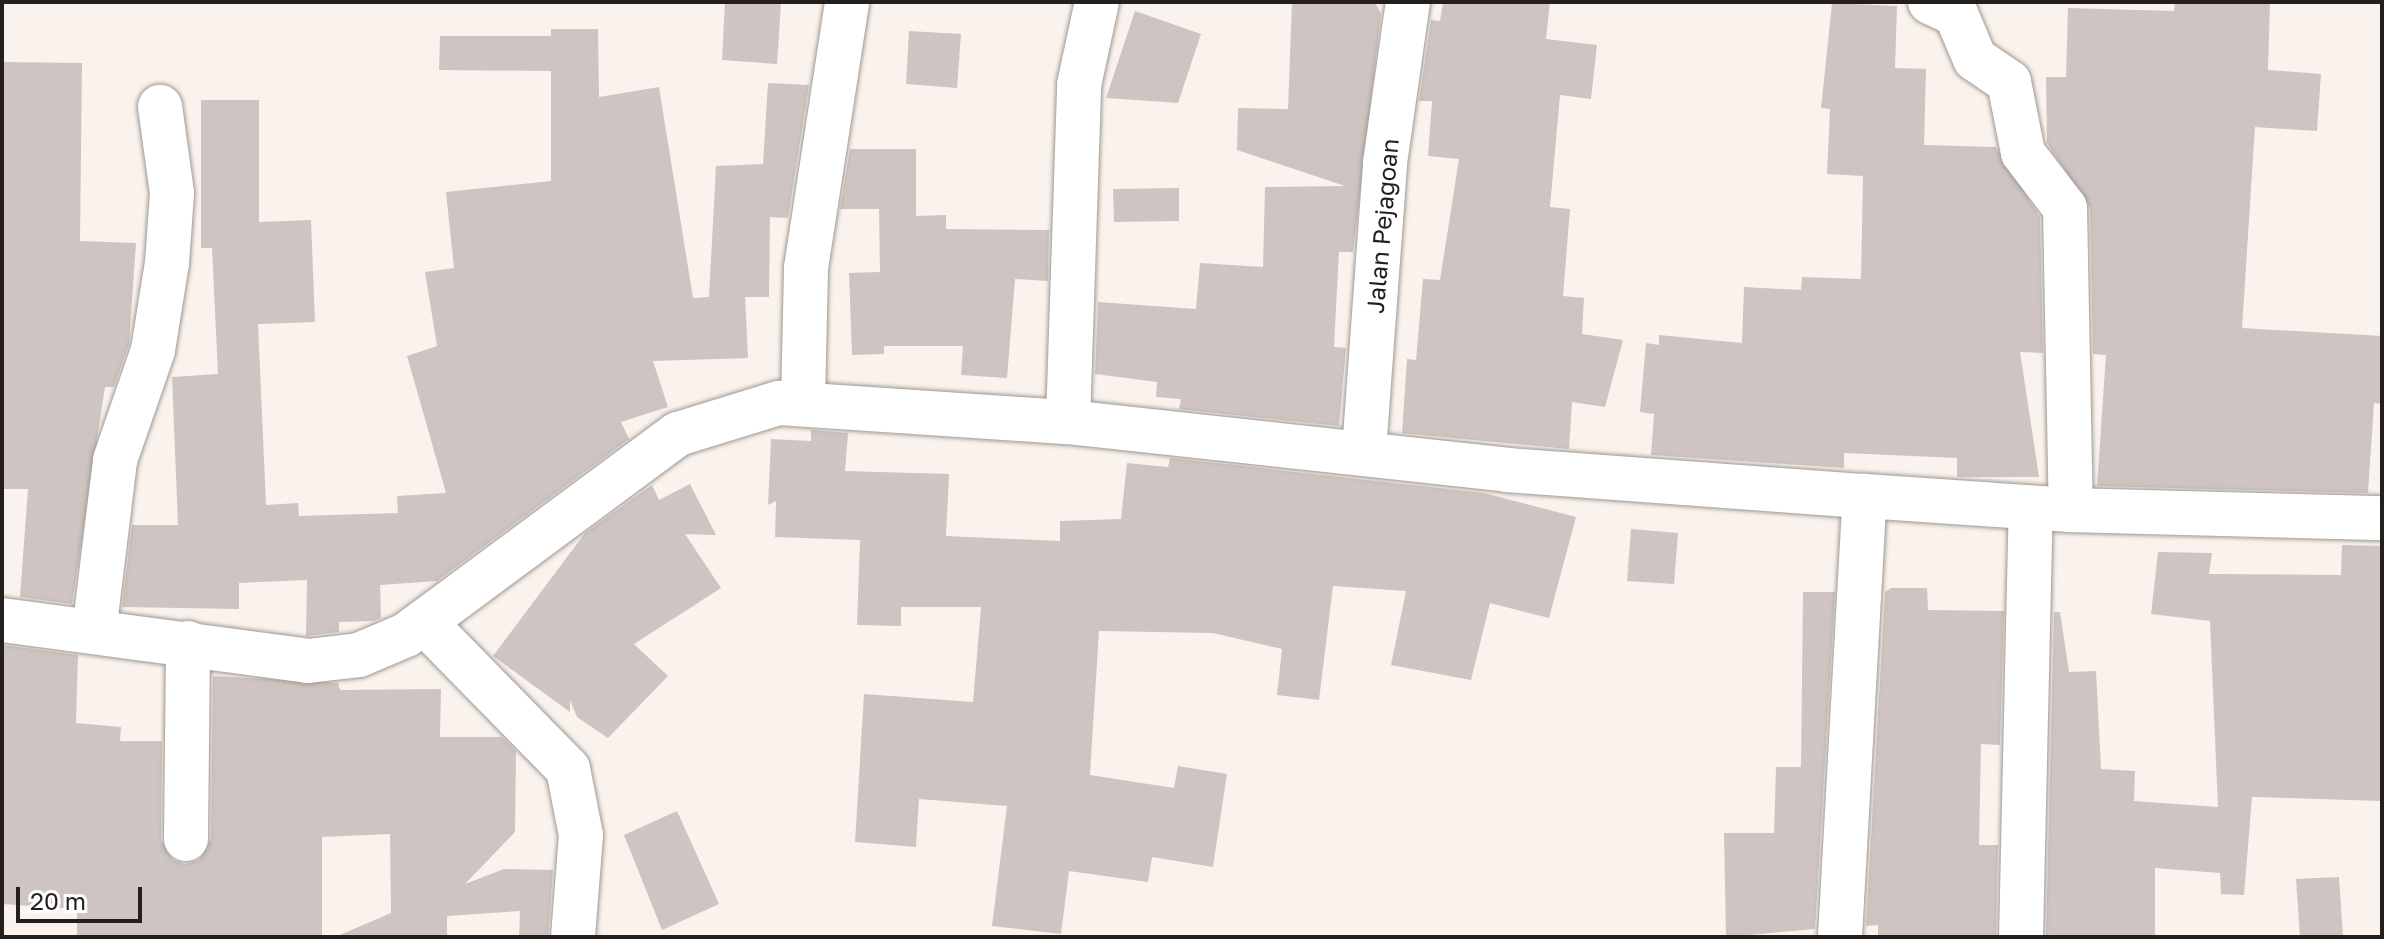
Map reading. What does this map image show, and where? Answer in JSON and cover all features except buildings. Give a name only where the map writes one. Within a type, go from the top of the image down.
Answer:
[{"type":"street","points":[[803,402],[806,268],[847,2]]},
{"type":"street","points":[[1068,422],[1079,85],[1097,2]]},
{"type":"street","name":"Jalan Pejagoan","points":[[1364,451],[1385,163],[1408,2]]},
{"type":"street","points":[[1930,2],[1956,14],[1975,59],[2009,82],[2023,153],[2065,208],[2051,509],[2021,937]]},
{"type":"street","points":[[94,632],[115,460],[153,350],[167,263],[172,193],[160,107]]},
{"type":"street","points":[[2,620],[308,661],[359,655],[424,622],[678,434],[710,420],[803,402],[1068,422],[1364,451],[1507,470],[2051,509],[2382,518]]},
{"type":"street","points":[[1840,937],[1865,496]]},
{"type":"street","points":[[424,622],[568,769],[581,835],[573,937]]},
{"type":"street","points":[[186,839],[188,643]]}]
